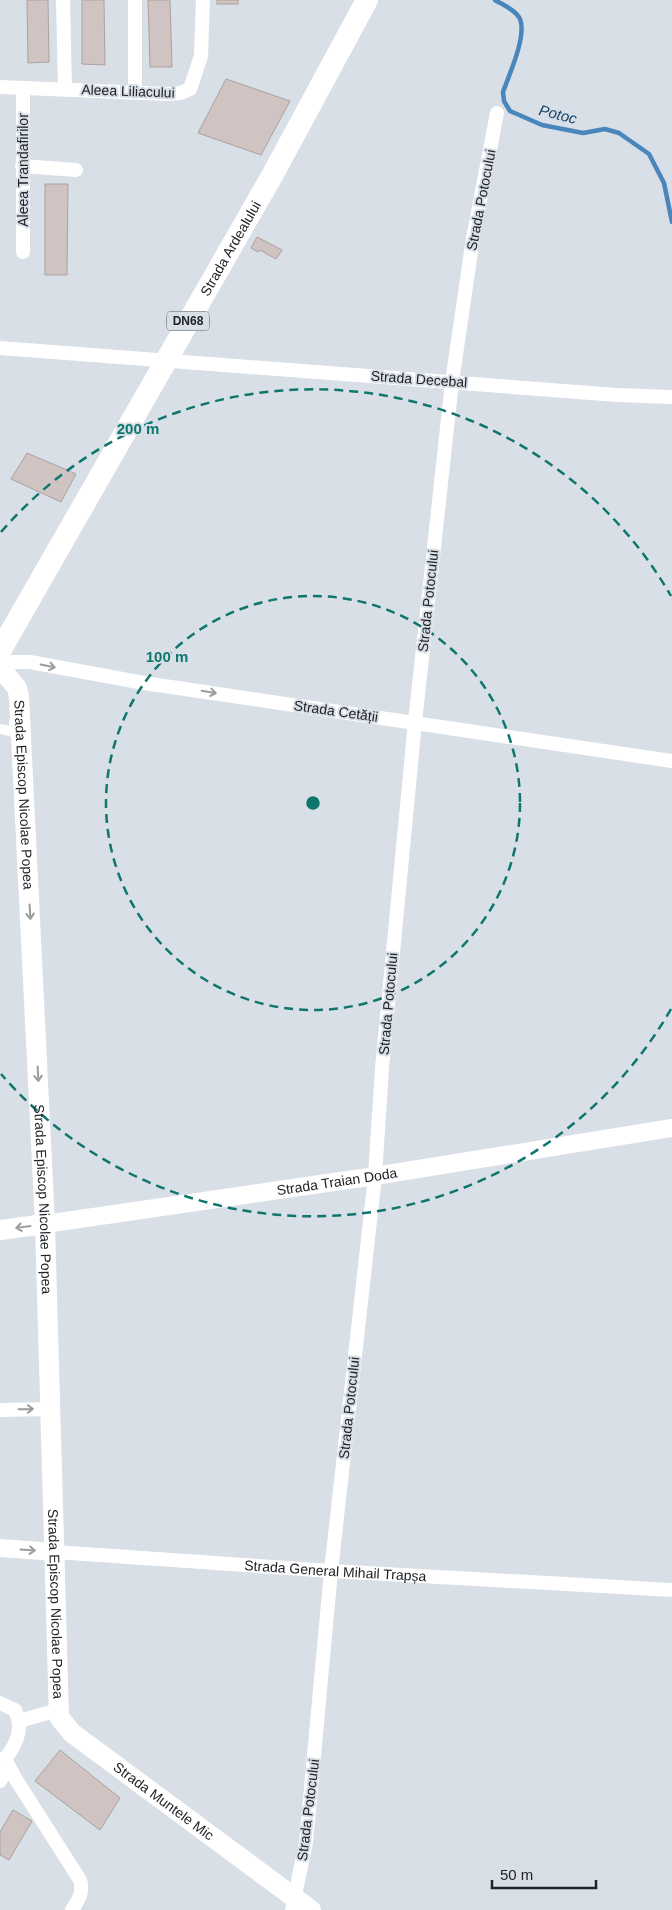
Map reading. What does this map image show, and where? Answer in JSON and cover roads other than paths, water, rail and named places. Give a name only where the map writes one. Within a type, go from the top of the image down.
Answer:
[{"type":"main road","name":"Strada Ardealului","points":[[0,651],[311,105],[367,0]]},
{"type":"main road","points":[[0,667],[9,686]]},
{"type":"main road","name":"Strada Episcop Nicolae Popea","points":[[9,686],[17,733],[45,1224],[52,1409],[58,1710]]},
{"type":"main road","name":"Strada Traian Doda","points":[[0,1230],[45,1224]]},
{"type":"main road","name":"Strada Muntele Mic","points":[[58,1710],[59,1718],[72,1734],[300,1906]]},
{"type":"street","name":"Aleea Liliacului","points":[[63,0],[65,89]]},
{"type":"street","points":[[134,0],[135,92]]},
{"type":"street","name":"Aleea Liliacului","points":[[0,87],[168,94],[180,93],[190,89],[201,56],[203,0]]},
{"type":"street","name":"Aleea Trandafirilor","points":[[23,88],[23,252]]},
{"type":"street","name":"Strada Potocului","points":[[300,1906],[331,1571],[375,1176],[382,1068],[415,722],[452,382],[473,238],[498,113]]},
{"type":"street","points":[[22,166],[76,170]]},
{"type":"street","name":"Strada Decebal","points":[[0,348],[617,395],[672,397]]},
{"type":"street","name":"Strada Cetății","points":[[0,662],[30,662],[153,684],[672,761]]},
{"type":"street","points":[[0,729],[17,733]]},
{"type":"street","name":"Strada Traian Doda","points":[[45,1224],[375,1176],[672,1128]]},
{"type":"street","points":[[0,1410],[52,1409]]},
{"type":"street","name":"Strada General Mihail Trapșa","points":[[0,1548],[331,1571],[672,1590]]},
{"type":"street","points":[[0,1703],[15,1710],[19,1722],[18,1740],[4,1762],[0,1780]]},
{"type":"street","points":[[19,1722],[58,1710]]},
{"type":"street","points":[[4,1762],[80,1880],[81,1895],[72,1910]]},
{"type":"waterway","name":"Potoc","points":[[495,0],[516,13],[522,26],[516,56],[503,92],[504,101],[510,111],[542,125],[583,133],[605,129],[619,133],[649,154],[664,183],[672,222]]}]
